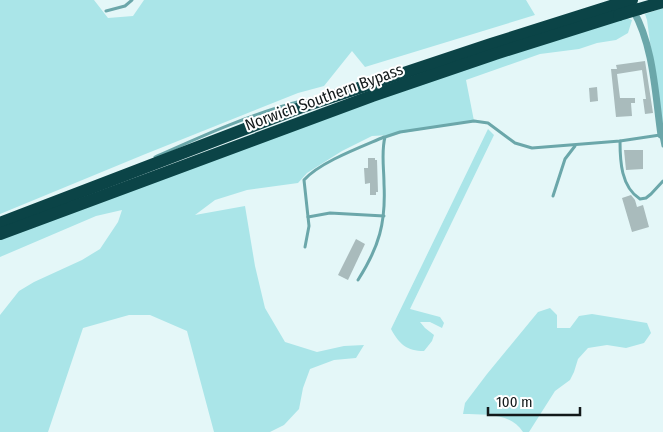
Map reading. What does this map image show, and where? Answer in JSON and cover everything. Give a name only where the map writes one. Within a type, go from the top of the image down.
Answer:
[{"type":"highway","name":"Norwich Southern Bypass","points":[[2,230],[91,187],[305,106],[491,44],[636,4],[663,2]]},
{"type":"highway","name":"Norwich Southern Bypass","points":[[2,230],[616,10]]},
{"type":"street","points":[[627,0],[641,26],[648,46],[662,135]]},
{"type":"lane","points":[[106,10],[125,6],[132,0]]},
{"type":"lane","points":[[149,160],[199,136],[285,105],[348,92]]},
{"type":"lane","points":[[305,247],[309,226],[304,180],[310,174],[349,153],[400,132],[481,121],[495,127],[514,143],[532,148],[620,141],[662,135],[663,146]]},
{"type":"lane","points":[[358,280],[382,230],[384,216],[383,153],[385,137]]},
{"type":"lane","points":[[620,141],[622,171],[629,189],[636,197],[640,199],[646,198],[663,181]]},
{"type":"lane","points":[[553,196],[565,159],[575,145]]},
{"type":"lane","points":[[91,187],[141,164]]},
{"type":"lane","points":[[308,217],[330,213],[384,216]]},
{"type":"shaded area","points":[[0,0],[94,0],[108,18],[133,16],[144,0],[526,0],[535,15],[365,67],[352,51],[324,86],[298,93],[0,214]]},
{"type":"shaded area","points":[[663,8],[663,127],[645,14]]},
{"type":"shaded area","points":[[622,16],[632,20],[628,33],[616,40],[597,43],[579,49],[540,54],[466,80],[474,121],[390,135],[372,136],[342,151],[307,173],[298,183],[247,190],[215,200],[195,215],[245,206],[255,266],[265,308],[285,342],[317,352],[344,346],[364,345],[356,358],[334,360],[310,369],[303,388],[299,409],[284,425],[270,432],[214,432],[187,331],[150,315],[129,315],[83,328],[48,432],[0,432],[0,315],[19,291],[100,249],[118,222],[122,210],[96,216],[0,257],[0,240],[373,98]]},
{"type":"shaded area","points":[[488,129],[494,135],[410,309],[440,317],[444,323],[442,328],[430,322],[420,322],[434,335],[424,351],[413,350],[400,343],[391,329]]},
{"type":"shaded area","points":[[550,308],[557,315],[557,328],[570,328],[579,316],[592,314],[647,323],[651,333],[644,343],[626,348],[607,345],[588,348],[578,359],[570,380],[555,391],[529,432],[523,432],[518,426],[504,418],[463,414],[465,403],[487,374],[538,312]]},
{"type":"building","points":[[645,61],[653,113],[645,114],[643,99],[646,99],[642,70],[617,74],[620,98],[635,98],[635,103],[631,103],[632,116],[616,117],[611,69],[617,69],[616,65]]},
{"type":"building","points":[[597,87],[598,101],[590,102],[589,88]]},
{"type":"building","points":[[624,150],[643,150],[643,169],[626,170]]},
{"type":"building","points":[[368,158],[375,158],[377,160],[378,192],[376,192],[376,195],[370,195],[370,183],[365,184],[364,168],[368,168]]},
{"type":"building","points":[[631,195],[637,207],[643,205],[649,227],[632,232],[622,198]]},
{"type":"building","points":[[356,239],[365,244],[348,280],[338,275]]}]
